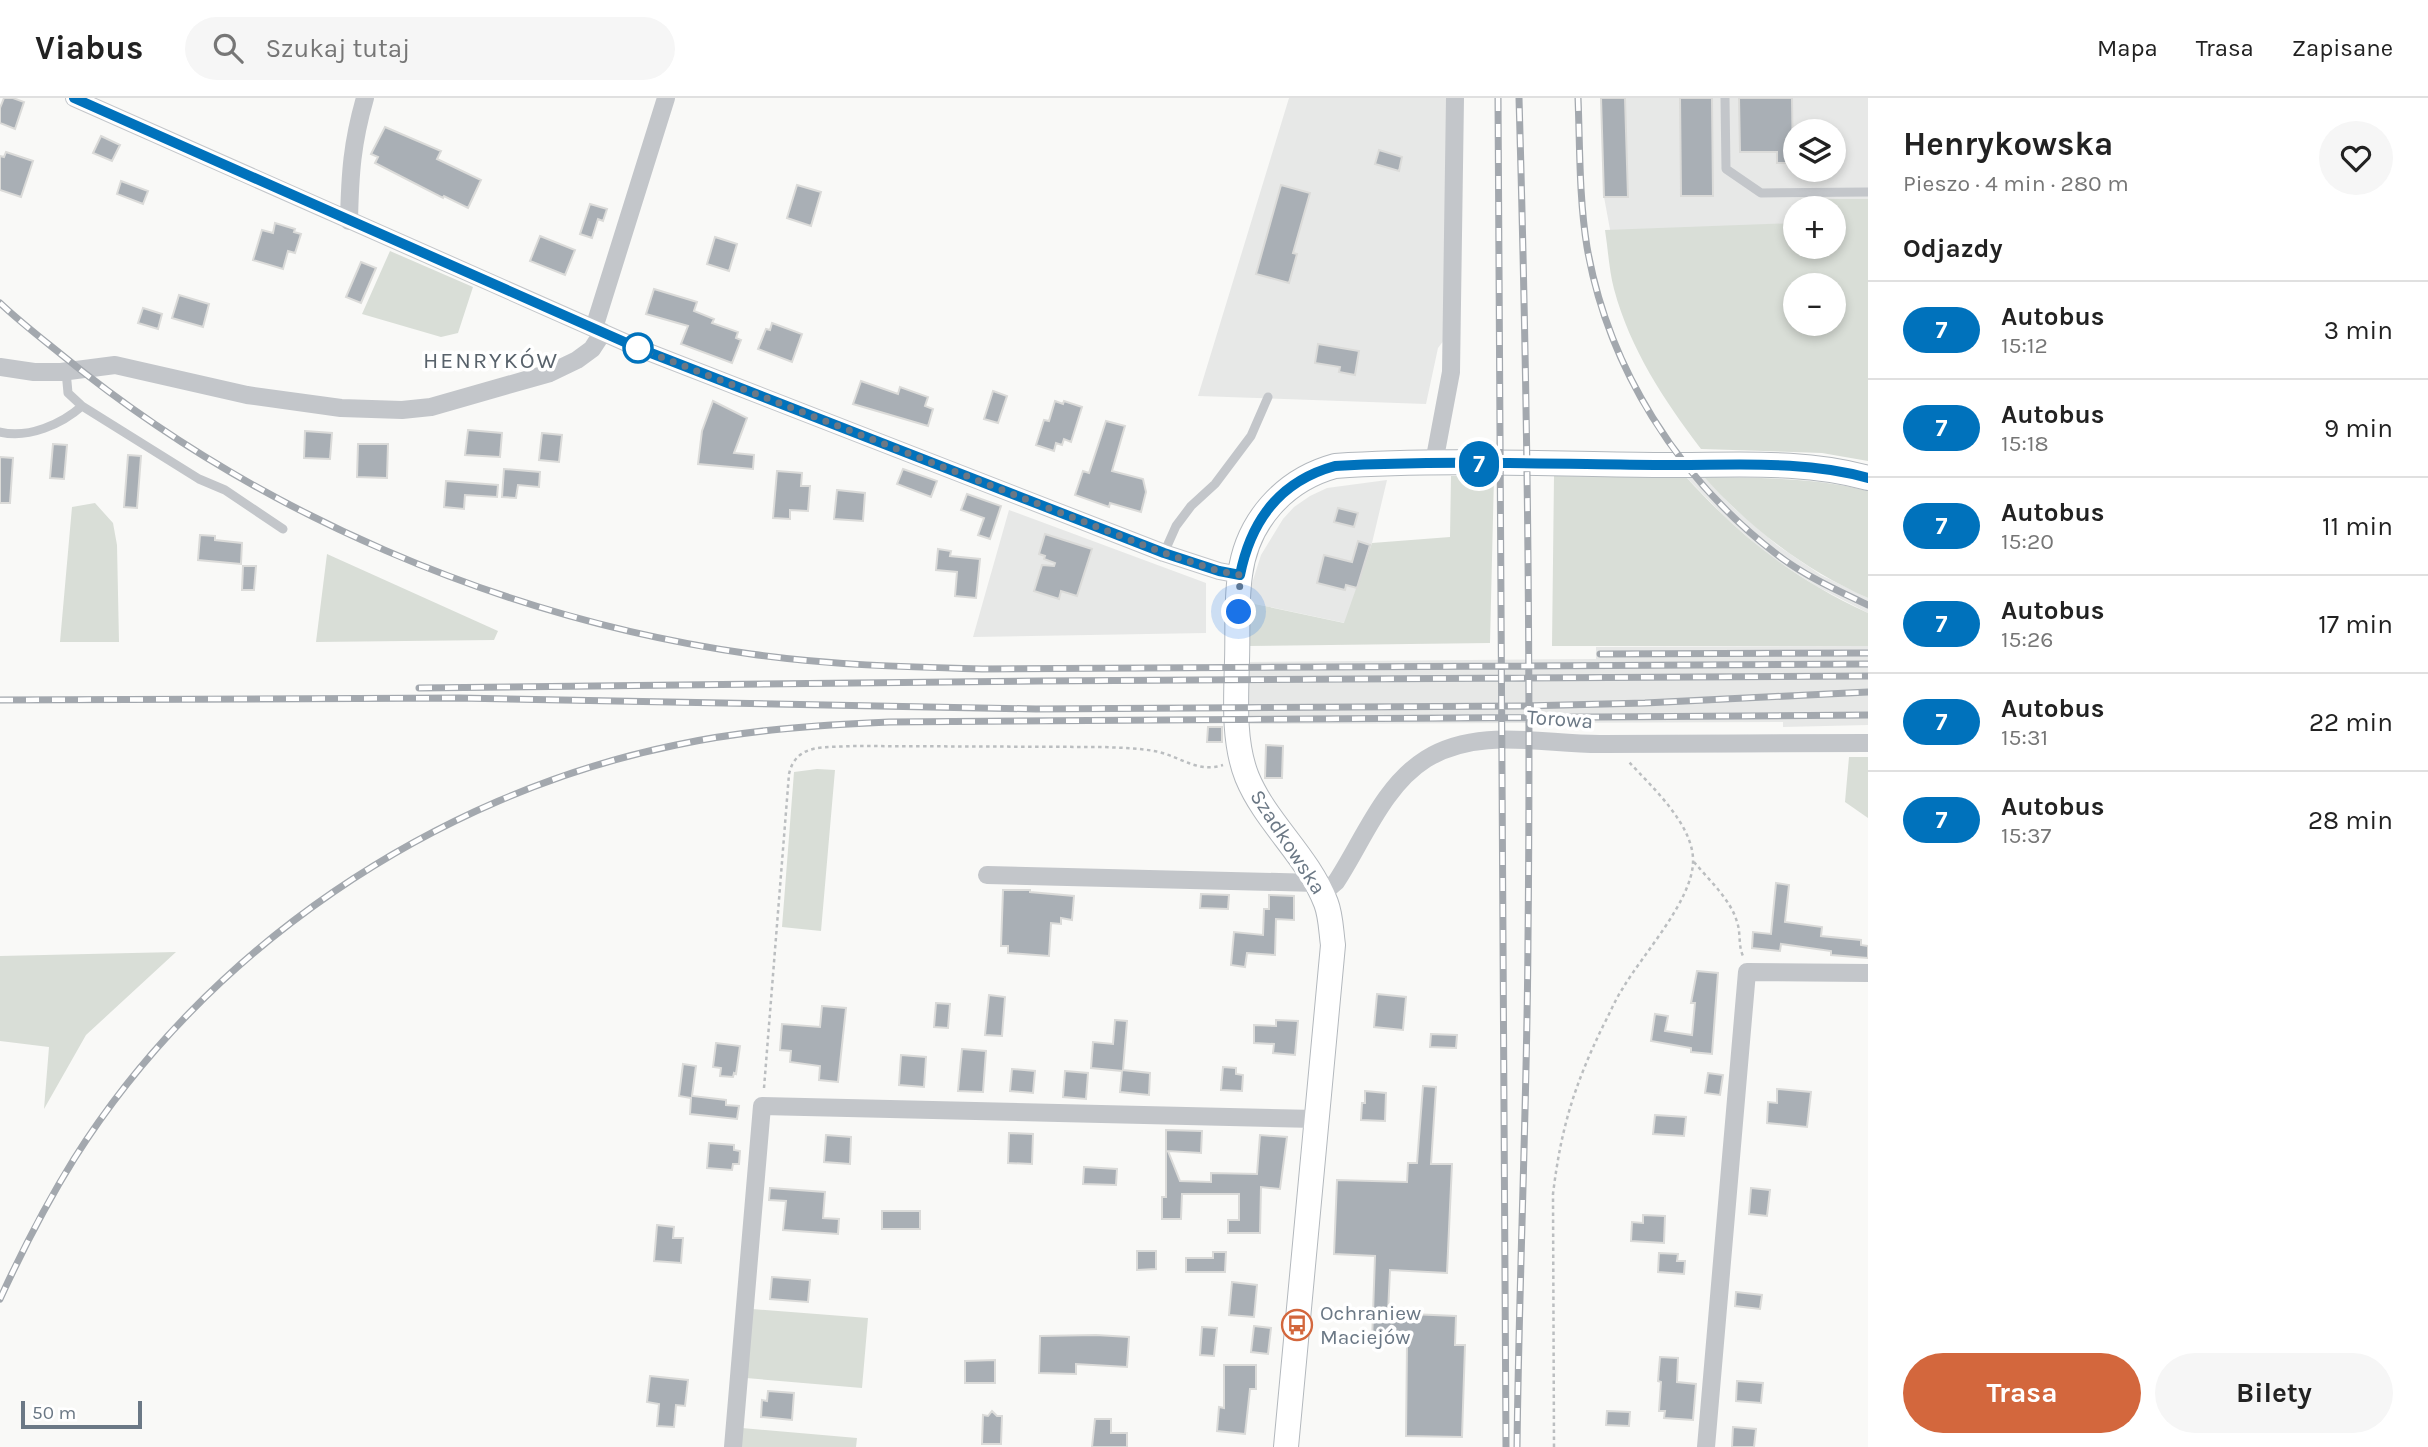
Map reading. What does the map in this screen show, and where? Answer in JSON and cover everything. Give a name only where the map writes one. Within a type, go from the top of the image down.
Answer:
[{"type":"street","points":[[74,98],[638,348],[1164,553],[1240,575]]},
{"type":"street","points":[[349,221],[353,146],[365,98]]},
{"type":"street","points":[[0,367],[34,372],[66,372],[115,365],[247,395],[341,408],[402,410],[431,407],[551,373],[592,349],[666,98]]},
{"type":"street","points":[[1436,464],[1451,372],[1455,98]]},
{"type":"street","name":"Szadkowska","points":[[1323,898],[1261,807],[1240,757],[1237,698],[1240,575],[1245,550],[1272,503],[1295,482],[1335,466],[1436,464],[1767,465],[1823,468],[1868,478]]},
{"type":"street","name":"Torowa","points":[[1323,898],[1336,882],[1399,782],[1425,759],[1446,748],[1514,738],[1582,744],[1868,743]]},
{"type":"street","points":[[987,875],[1323,898],[1333,954],[1286,1447]]},
{"type":"street","points":[[1706,1447],[1746,972],[1868,973]]},
{"type":"street","points":[[733,1447],[762,1106],[1316,1119]]},
{"type":"lane","points":[[1725,98],[1726,169],[1761,192],[1868,192]]},
{"type":"lane","points":[[66,372],[68,393],[82,406],[199,479],[225,490],[283,529]]},
{"type":"lane","points":[[1164,553],[1176,526],[1191,506],[1215,484],[1251,436],[1268,397]]},
{"type":"lane","points":[[0,432],[9,435],[29,432],[66,420],[82,406]]},
{"type":"path","points":[[1555,1447],[1553,1194],[1558,1153],[1581,1072],[1621,990],[1684,895],[1690,883],[1693,862],[1690,842],[1681,825],[1664,800],[1626,758],[1618,744]]},
{"type":"path","points":[[762,1106],[789,774],[792,761],[801,753],[819,748],[853,746],[1116,747],[1163,753],[1203,768],[1222,766],[1240,757]]},
{"type":"path","points":[[1693,862],[1729,906],[1738,924],[1738,937],[1746,961],[1746,972]]},
{"type":"shaded area","points":[[1289,98],[1449,98],[1444,340],[1438,348],[1426,404],[1198,396]]},
{"type":"shaded area","points":[[1601,98],[1868,98],[1868,428],[1619,278],[1604,197]]},
{"type":"shaded area","points":[[1846,199],[1868,199],[1868,461],[1822,453],[1701,449],[1650,373],[1629,332],[1614,289],[1605,230],[1783,223],[1783,259],[1846,259]]},
{"type":"shaded area","points":[[390,251],[473,287],[458,333],[441,337],[362,314]]},
{"type":"shaded area","points":[[1451,476],[1494,476],[1490,643],[1247,646],[1246,602],[1344,623],[1372,543],[1450,537]]},
{"type":"shaded area","points":[[1554,476],[1686,477],[1727,519],[1770,555],[1815,586],[1868,613],[1868,646],[1552,646]]},
{"type":"shaded area","points":[[1686,477],[1704,477],[1735,509],[1777,545],[1821,575],[1868,598],[1868,613],[1816,586],[1769,556],[1727,519]]},
{"type":"shaded area","points":[[1704,477],[1807,481],[1868,491],[1868,598],[1822,575],[1780,546],[1741,514]]},
{"type":"shaded area","points":[[1387,480],[1372,543],[1345,623],[1246,602],[1261,555],[1283,519],[1294,507],[1327,488]]},
{"type":"shaded area","points":[[95,503],[113,523],[117,545],[119,642],[60,642],[72,507]]},
{"type":"shaded area","points":[[1009,510],[1206,583],[1206,633],[973,637]]},
{"type":"shaded area","points":[[327,554],[498,631],[494,640],[316,642]]},
{"type":"shaded area","points":[[1868,646],[1868,725],[1783,727],[1783,722],[1248,724],[1247,662],[1596,659],[1596,647]]},
{"type":"shaded area","points":[[1849,757],[1868,757],[1868,818],[1845,802]]},
{"type":"shaded area","points":[[835,770],[821,931],[782,927],[794,772]]},
{"type":"shaded area","points":[[176,952],[86,1035],[44,1109],[49,1047],[0,1041],[0,956]]},
{"type":"shaded area","points":[[752,1309],[868,1318],[862,1388],[746,1378]]},
{"type":"shaded area","points":[[742,1428],[857,1438],[856,1447],[741,1447]]},
{"type":"building","points":[[4,98],[24,102],[15,129],[0,123],[0,108]]},
{"type":"building","points":[[1601,98],[1625,98],[1628,197],[1604,197]]},
{"type":"building","points":[[1680,98],[1712,98],[1713,196],[1681,196]]},
{"type":"building","points":[[1739,98],[1792,98],[1792,119],[1783,119],[1783,163],[1777,163],[1777,152],[1740,152]]},
{"type":"building","points":[[385,127],[441,151],[437,159],[481,180],[468,208],[375,163],[378,157],[371,154]]},
{"type":"building","points":[[101,136],[120,145],[112,161],[93,153]]},
{"type":"building","points":[[1379,150],[1402,157],[1399,171],[1375,164]]},
{"type":"building","points":[[6,152],[33,161],[21,197],[0,190],[0,156],[4,157]]},
{"type":"building","points":[[121,181],[148,191],[143,204],[117,194]]},
{"type":"building","points":[[797,185],[821,192],[811,226],[787,218]]},
{"type":"building","points":[[1281,185],[1310,193],[1293,253],[1297,254],[1289,283],[1256,274]]},
{"type":"building","points":[[590,204],[607,209],[603,221],[598,219],[592,238],[580,234]]},
{"type":"building","points":[[275,223],[295,229],[294,232],[301,234],[295,253],[288,251],[283,269],[253,260],[262,230],[273,233]]},
{"type":"building","points":[[540,236],[575,250],[565,275],[530,261]]},
{"type":"building","points":[[715,237],[737,244],[729,271],[707,264]]},
{"type":"building","points":[[361,262],[376,268],[361,303],[346,297]]},
{"type":"building","points":[[654,289],[697,302],[694,311],[714,319],[712,323],[738,332],[736,338],[741,340],[732,363],[681,344],[688,326],[646,314]]},
{"type":"building","points":[[179,295],[209,304],[203,327],[172,318]]},
{"type":"building","points":[[143,308],[162,314],[158,329],[138,323]]},
{"type":"building","points":[[772,323],[802,334],[792,362],[758,349],[766,329],[770,330]]},
{"type":"building","points":[[1318,344],[1359,351],[1355,375],[1339,372],[1340,367],[1315,363]]},
{"type":"building","points":[[861,381],[898,394],[900,387],[928,397],[925,406],[933,409],[928,426],[853,404]]},
{"type":"building","points":[[993,391],[1007,396],[998,423],[984,419]]},
{"type":"building","points":[[713,401],[747,418],[734,453],[754,455],[753,469],[698,464],[702,431]]},
{"type":"building","points":[[1055,401],[1082,407],[1071,442],[1064,439],[1062,445],[1056,443],[1054,451],[1036,445],[1044,420],[1049,421]]},
{"type":"building","points":[[1106,421],[1125,426],[1112,471],[1143,479],[1146,492],[1141,512],[1110,503],[1109,507],[1075,495],[1083,471],[1089,473]]},
{"type":"building","points":[[468,430],[502,433],[500,457],[465,455]]},
{"type":"building","points":[[305,431],[332,433],[330,459],[304,458]]},
{"type":"building","points":[[542,433],[562,435],[559,462],[539,460]]},
{"type":"building","points":[[53,444],[67,445],[64,479],[50,478]]},
{"type":"building","points":[[358,444],[388,444],[387,478],[357,477]]},
{"type":"building","points":[[128,455],[141,456],[137,508],[124,507]]},
{"type":"building","points":[[0,457],[13,458],[10,503],[0,503]]},
{"type":"building","points":[[504,469],[540,472],[539,487],[518,485],[516,498],[502,497]]},
{"type":"building","points":[[903,469],[937,481],[931,497],[897,484]]},
{"type":"building","points":[[777,471],[802,473],[801,486],[810,486],[808,511],[790,510],[790,519],[773,518]]},
{"type":"building","points":[[446,481],[498,485],[497,497],[465,495],[464,509],[444,507]]},
{"type":"building","points":[[837,490],[865,493],[863,521],[834,519]]},
{"type":"building","points":[[967,494],[1001,506],[990,539],[978,535],[984,518],[961,510]]},
{"type":"building","points":[[1338,508],[1358,513],[1354,527],[1334,522]]},
{"type":"building","points":[[1045,534],[1092,549],[1077,596],[1061,591],[1059,599],[1034,591],[1042,565],[1054,566],[1055,563],[1039,554]]},
{"type":"building","points":[[200,535],[215,536],[215,540],[242,543],[241,564],[198,560]]},
{"type":"building","points":[[1358,541],[1370,545],[1357,588],[1346,585],[1345,590],[1317,583],[1324,555],[1352,562]]},
{"type":"building","points":[[938,549],[951,551],[950,556],[980,559],[976,598],[955,596],[957,572],[936,570]]},
{"type":"building","points":[[243,566],[256,566],[254,590],[242,590]]},
{"type":"building","points":[[1208,727],[1222,727],[1222,742],[1207,742]]},
{"type":"building","points":[[1266,745],[1283,746],[1282,778],[1265,778]]},
{"type":"building","points":[[1776,883],[1789,885],[1785,922],[1822,927],[1821,936],[1861,940],[1861,945],[1868,946],[1868,958],[1831,955],[1831,951],[1781,944],[1780,951],[1752,948],[1753,932],[1771,934]]},
{"type":"building","points":[[1003,890],[1030,890],[1074,896],[1072,920],[1061,918],[1061,924],[1051,923],[1049,956],[1008,953],[1008,946],[1001,946]]},
{"type":"building","points":[[1201,894],[1229,895],[1228,909],[1200,908]]},
{"type":"building","points":[[1269,895],[1294,896],[1294,920],[1276,919],[1275,955],[1247,953],[1245,967],[1231,965],[1234,932],[1263,935],[1264,909],[1269,909]]},
{"type":"building","points":[[1697,971],[1718,973],[1712,1054],[1691,1052],[1691,1048],[1651,1041],[1655,1014],[1668,1016],[1665,1031],[1692,1035],[1695,1003],[1691,1003]]},
{"type":"building","points":[[1377,994],[1406,997],[1403,1030],[1374,1027]]},
{"type":"building","points":[[989,995],[1005,997],[1002,1036],[985,1035]]},
{"type":"building","points":[[936,1003],[950,1004],[948,1028],[934,1027]]},
{"type":"building","points":[[822,1006],[846,1008],[838,1082],[819,1080],[820,1066],[790,1062],[791,1051],[780,1050],[782,1024],[820,1027]]},
{"type":"building","points":[[1115,1020],[1127,1021],[1123,1070],[1150,1073],[1149,1095],[1120,1092],[1122,1071],[1091,1068],[1093,1042],[1113,1044]]},
{"type":"building","points":[[1276,1020],[1298,1021],[1295,1055],[1273,1053],[1274,1044],[1254,1043],[1254,1025],[1276,1026]]},
{"type":"building","points":[[1431,1034],[1457,1035],[1456,1048],[1430,1047]]},
{"type":"building","points":[[716,1043],[740,1046],[736,1074],[734,1073],[733,1077],[720,1076],[721,1068],[713,1067]]},
{"type":"building","points":[[962,1049],[986,1051],[983,1092],[958,1091]]},
{"type":"building","points":[[901,1055],[926,1057],[924,1087],[899,1085]]},
{"type":"building","points":[[683,1064],[696,1066],[692,1096],[726,1100],[726,1105],[739,1106],[737,1119],[690,1114],[691,1098],[679,1096]]},
{"type":"building","points":[[1223,1067],[1236,1068],[1236,1074],[1243,1075],[1242,1091],[1221,1090]]},
{"type":"building","points":[[1012,1069],[1035,1071],[1033,1093],[1010,1091]]},
{"type":"building","points":[[1065,1071],[1088,1073],[1086,1099],[1063,1097]]},
{"type":"building","points":[[1708,1073],[1723,1075],[1720,1095],[1705,1093]]},
{"type":"building","points":[[1423,1086],[1436,1087],[1431,1164],[1452,1164],[1447,1273],[1390,1270],[1388,1313],[1456,1316],[1455,1345],[1465,1345],[1462,1437],[1406,1436],[1407,1344],[1372,1342],[1375,1256],[1334,1254],[1337,1180],[1407,1182],[1408,1163],[1417,1163]]},
{"type":"building","points":[[1777,1089],[1811,1092],[1807,1127],[1767,1123],[1768,1102],[1777,1103]]},
{"type":"building","points":[[1365,1091],[1386,1093],[1385,1121],[1361,1120]]},
{"type":"building","points":[[1655,1115],[1686,1117],[1684,1136],[1653,1134]]},
{"type":"building","points":[[1166,1130],[1202,1131],[1201,1153],[1168,1151],[1180,1181],[1211,1182],[1211,1173],[1257,1174],[1260,1135],[1287,1137],[1280,1189],[1261,1187],[1260,1233],[1228,1233],[1228,1220],[1239,1220],[1239,1194],[1182,1194],[1181,1219],[1162,1219],[1162,1197],[1166,1197]]},
{"type":"building","points":[[1009,1133],[1033,1134],[1032,1164],[1008,1163]]},
{"type":"building","points":[[826,1135],[851,1137],[850,1164],[824,1162]]},
{"type":"building","points":[[709,1143],[734,1145],[734,1150],[740,1151],[739,1164],[733,1164],[732,1170],[707,1168]]},
{"type":"building","points":[[1084,1167],[1117,1169],[1116,1185],[1083,1184]]},
{"type":"building","points":[[770,1188],[825,1192],[823,1218],[839,1219],[838,1234],[783,1230],[786,1201],[769,1200]]},
{"type":"building","points":[[1751,1188],[1770,1190],[1767,1216],[1749,1214]]},
{"type":"building","points":[[882,1211],[920,1211],[920,1229],[882,1229]]},
{"type":"building","points":[[1643,1215],[1665,1216],[1664,1243],[1631,1241],[1632,1222],[1643,1223]]},
{"type":"building","points":[[657,1225],[674,1227],[673,1238],[683,1238],[681,1263],[654,1261]]},
{"type":"building","points":[[1137,1251],[1156,1251],[1156,1269],[1137,1270]]},
{"type":"building","points":[[1213,1252],[1226,1252],[1225,1272],[1186,1272],[1186,1258],[1213,1258]]},
{"type":"building","points":[[1659,1253],[1678,1254],[1677,1261],[1685,1261],[1684,1274],[1658,1272]]},
{"type":"building","points":[[772,1277],[810,1280],[808,1302],[770,1299]]},
{"type":"building","points":[[1232,1282],[1257,1285],[1254,1317],[1229,1315]]},
{"type":"building","points":[[1736,1292],[1762,1295],[1760,1309],[1735,1306]]},
{"type":"building","points":[[1254,1326],[1271,1328],[1268,1354],[1251,1352]]},
{"type":"building","points":[[1202,1327],[1217,1328],[1214,1356],[1200,1355]]},
{"type":"building","points":[[1040,1336],[1129,1337],[1127,1367],[1076,1364],[1076,1374],[1039,1373]]},
{"type":"building","points":[[1660,1357],[1678,1358],[1677,1382],[1696,1384],[1693,1420],[1664,1418],[1665,1411],[1659,1411]]},
{"type":"building","points":[[995,1360],[995,1383],[965,1383],[965,1361]]},
{"type":"building","points":[[1224,1365],[1256,1365],[1256,1389],[1250,1389],[1245,1434],[1217,1431],[1219,1407],[1224,1408]]},
{"type":"building","points":[[650,1376],[688,1380],[685,1406],[676,1405],[674,1427],[657,1426],[659,1404],[647,1402]]},
{"type":"building","points":[[1737,1381],[1763,1383],[1761,1403],[1736,1401]]},
{"type":"building","points":[[768,1391],[794,1393],[792,1420],[761,1417],[762,1400],[767,1401]]},
{"type":"building","points":[[992,1411],[997,1416],[1002,1416],[1001,1444],[982,1444],[983,1415],[988,1416]]},
{"type":"building","points":[[1607,1411],[1630,1412],[1629,1426],[1606,1425]]},
{"type":"building","points":[[1095,1419],[1111,1419],[1111,1433],[1127,1433],[1127,1447],[1092,1447]]},
{"type":"building","points":[[1733,1427],[1756,1429],[1754,1447],[1732,1447]]},
{"type":"railway","points":[[1498,98],[1506,1447]]},
{"type":"railway","points":[[1517,1447],[1527,1002],[1529,728],[1519,98]]},
{"type":"railway","points":[[1578,98],[1582,210],[1597,292],[1630,377],[1652,417],[1678,455],[1740,523],[1797,568],[1868,605]]},
{"type":"railway","points":[[0,303],[137,412],[216,463],[299,510],[386,551],[475,586],[566,615],[658,638],[809,661],[982,669],[1868,664]]},
{"type":"railway","points":[[1600,654],[1868,653]]},
{"type":"railway","points":[[419,688],[1868,676]]},
{"type":"railway","points":[[0,700],[459,698],[1036,709],[1521,706],[1868,692]]},
{"type":"railway","points":[[0,1299],[35,1228],[74,1159],[128,1083],[190,1013],[258,949],[333,892],[414,843],[498,801],[586,769],[676,745],[729,735],[889,722],[1868,715]]},
{"type":"bus line","name":"7","points":[[74,98],[638,348],[1164,553],[1224,572],[1240,575],[1245,550],[1272,503],[1295,482],[1335,466],[1767,465],[1823,468],[1868,478]]},
{"type":"place","name":"Ochraniew Maciejów","points":[[1297,1325]]},
{"type":"district","name":"HENRYKÓW","points":[[491,360]]},
{"type":"route","points":[[638,348],[1164,553],[1240,575],[1239,612]]}]
